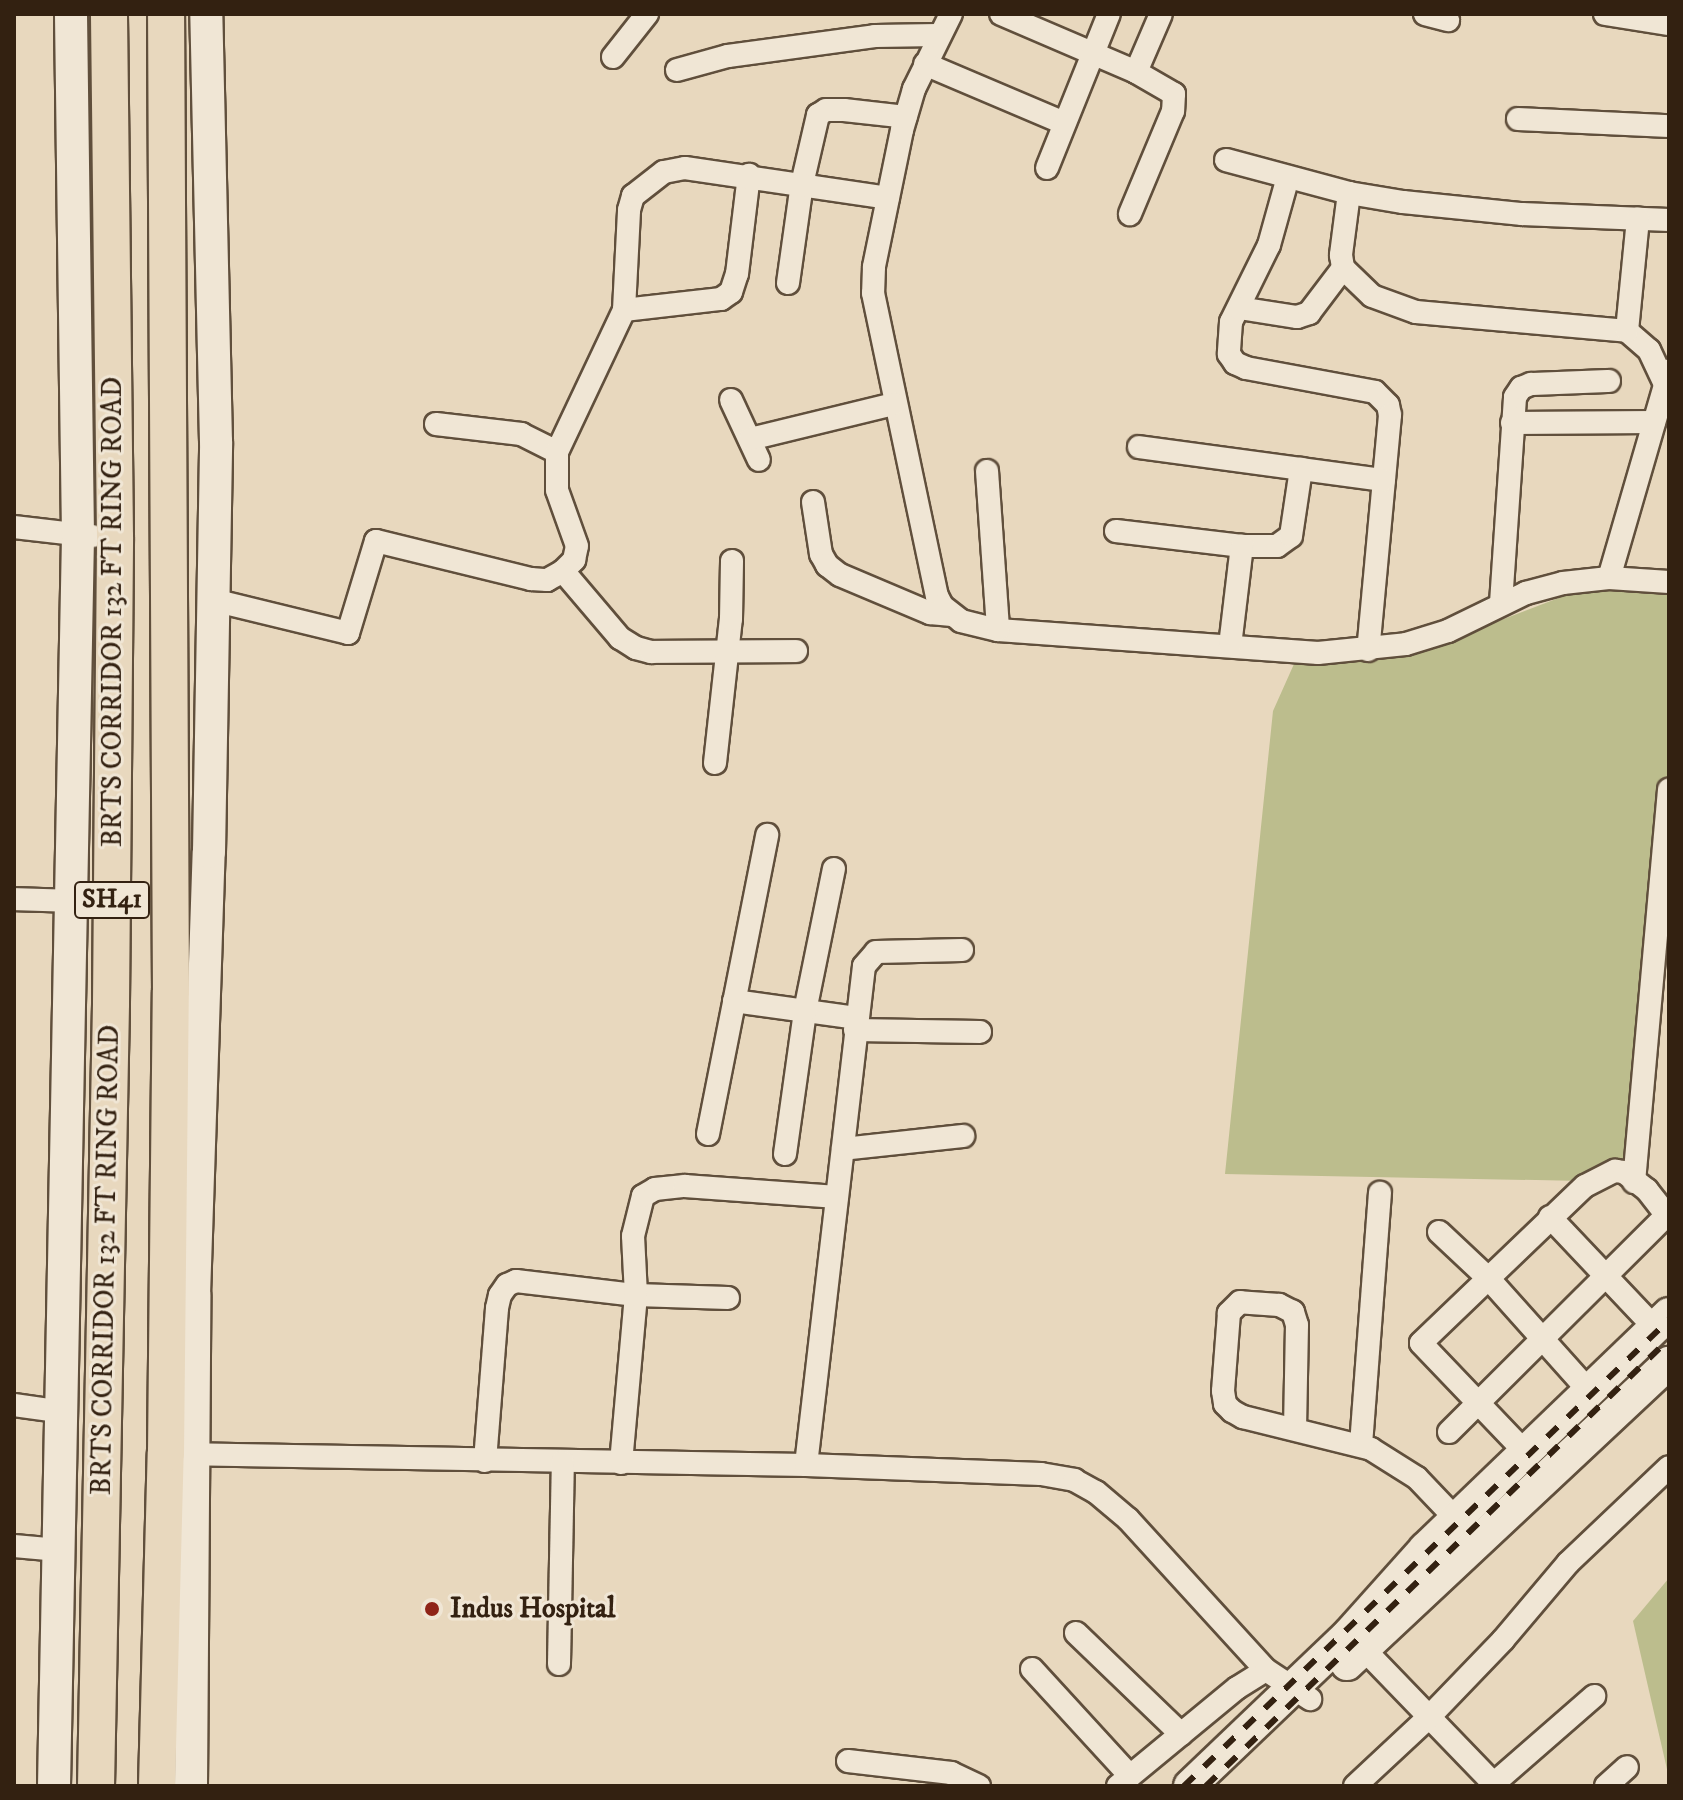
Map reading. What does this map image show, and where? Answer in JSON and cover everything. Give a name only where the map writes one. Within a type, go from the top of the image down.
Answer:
[{"type":"main road","name":"BRTS CORRIDOR 132 FT RING ROAD","points":[[96,1786],[112,902],[115,537],[109,14]]},
{"type":"main road","name":"BRTS CORRIDOR 132 FT RING ROAD","points":[[157,1786],[181,1454],[171,991],[166,14]]},
{"type":"street","points":[[54,1786],[78,536],[71,14]]},
{"type":"street","points":[[191,1786],[181,1454],[194,1295],[216,442],[206,14]]},
{"type":"street","points":[[613,57],[647,14]]},
{"type":"street","points":[[951,14],[925,64],[906,117],[874,267],[873,293],[937,596],[952,615]]},
{"type":"street","points":[[1001,14],[1170,89],[1176,102],[1130,214]]},
{"type":"street","points":[[1047,168],[1109,14]]},
{"type":"street","points":[[1136,72],[1161,14]]},
{"type":"street","points":[[1425,14],[1448,20]]},
{"type":"street","points":[[1605,14],[1669,24]]},
{"type":"street","points":[[677,70],[728,56],[875,36],[938,35]]},
{"type":"street","points":[[925,64],[1064,123]]},
{"type":"street","points":[[788,283],[802,184],[818,115],[826,110],[844,110],[906,117]]},
{"type":"street","points":[[1518,119],[1669,126]]},
{"type":"street","points":[[1226,160],[1349,193],[1462,210],[1669,220]]},
{"type":"street","points":[[213,600],[348,633],[376,541],[531,579],[547,580],[563,571],[574,560],[577,546],[557,490],[557,452],[624,310],[629,210],[633,196],[664,172],[685,168],[749,175],[888,198]]},
{"type":"street","points":[[624,310],[721,299],[731,292],[737,274],[749,175]]},
{"type":"street","points":[[1288,177],[1269,245],[1228,334],[1229,354],[1235,363],[1375,392],[1383,398],[1390,415],[1368,650]]},
{"type":"street","points":[[1349,193],[1341,255],[1343,268],[1372,296],[1416,312],[1627,331],[1649,350],[1667,376],[1609,578]]},
{"type":"street","points":[[1627,331],[1638,219]]},
{"type":"street","points":[[1239,308],[1297,317],[1309,313],[1343,268]]},
{"type":"street","points":[[1501,603],[1515,397],[1521,388],[1531,384],[1609,381]]},
{"type":"street","points":[[731,400],[759,460]]},
{"type":"street","points":[[750,439],[894,404]]},
{"type":"street","points":[[1512,423],[1654,422]]},
{"type":"street","points":[[436,424],[521,434],[557,452]]},
{"type":"street","points":[[1139,447],[1384,480]]},
{"type":"street","points":[[1116,531],[1242,546],[1277,546],[1291,536],[1301,469]]},
{"type":"street","points":[[987,471],[998,630]]},
{"type":"street","points":[[813,502],[821,554],[827,565],[840,575],[930,613],[952,615],[998,630],[1318,653],[1368,650],[1406,644],[1448,631],[1501,603],[1563,583],[1609,578],[1669,582]]},
{"type":"street","points":[[14,527],[78,536],[115,537]]},
{"type":"street","points":[[1230,646],[1242,546]]},
{"type":"street","points":[[715,763],[728,652],[732,561]]},
{"type":"street","points":[[563,571],[620,638],[636,648],[651,652],[796,651]]},
{"type":"street","points":[[1634,1182],[1669,790]]},
{"type":"street","points":[[708,1134],[767,835]]},
{"type":"street","points":[[785,1154],[805,1011],[834,869]]},
{"type":"street","points":[[14,899],[112,902]]},
{"type":"street","points":[[806,1465],[864,966],[876,952],[962,950]]},
{"type":"street","points":[[734,1001],[805,1011],[856,1024],[980,1032]]},
{"type":"street","points":[[1646,1043],[1669,1046]]},
{"type":"street","points":[[843,1149],[963,1136]]},
{"type":"street","points":[[1449,1432],[1479,1404],[1607,1278],[1668,1216],[1647,1190],[1624,1172],[1615,1171],[1585,1186],[1421,1343],[1479,1404],[1526,1453]]},
{"type":"street","points":[[621,1463],[636,1295],[633,1236],[643,1196],[655,1189],[685,1186],[837,1197]]},
{"type":"street","points":[[1361,1445],[1380,1193]]},
{"type":"street","points":[[1356,1642],[1456,1519],[1591,1393],[1662,1321],[1607,1278],[1550,1217]]},
{"type":"street","points":[[1439,1232],[1489,1279],[1591,1393]]},
{"type":"street","points":[[485,1461],[497,1308],[500,1295],[507,1285],[516,1281],[636,1295],[728,1298]]},
{"type":"street","points":[[1295,1429],[1297,1325],[1293,1312],[1279,1305],[1240,1302],[1229,1313],[1225,1404],[1243,1417],[1361,1445],[1398,1463],[1417,1478],[1456,1519]]},
{"type":"street","points":[[1217,1786],[1302,1694],[1356,1642],[1669,1363]]},
{"type":"street","points":[[14,1412],[14,1405],[49,1410]]},
{"type":"street","points":[[181,1454],[806,1465],[1041,1474],[1074,1480],[1096,1492],[1128,1519],[1266,1670],[1302,1694]]},
{"type":"street","points":[[559,1664],[563,1462]]},
{"type":"street","points":[[1355,1786],[1429,1717],[1503,1640],[1568,1563],[1669,1467]]},
{"type":"street","points":[[14,1546],[59,1550]]},
{"type":"street","points":[[1076,1633],[1181,1734]]},
{"type":"street","points":[[1356,1642],[1494,1785],[1594,1696]]},
{"type":"street","points":[[1032,1669],[1124,1781],[1237,1688],[1266,1670]]},
{"type":"street","points":[[1190,1786],[1302,1694]]},
{"type":"street","points":[[848,1761],[951,1773],[979,1786]]},
{"type":"street","points":[[1606,1786],[1627,1767]]},
{"type":"green space","points":[[1582,589],[1669,595],[1669,796],[1641,1169],[1583,1181],[1225,1174],[1273,711],[1294,664],[1404,657]]},
{"type":"green space","points":[[1669,1578],[1669,1778],[1633,1621]]},
{"type":"railway","points":[[1184,1786],[1669,1320]]},
{"type":"railway","points":[[1206,1786],[1669,1339]]},
{"type":"place","name":"Indus Hospital","points":[[432,1609]]}]
